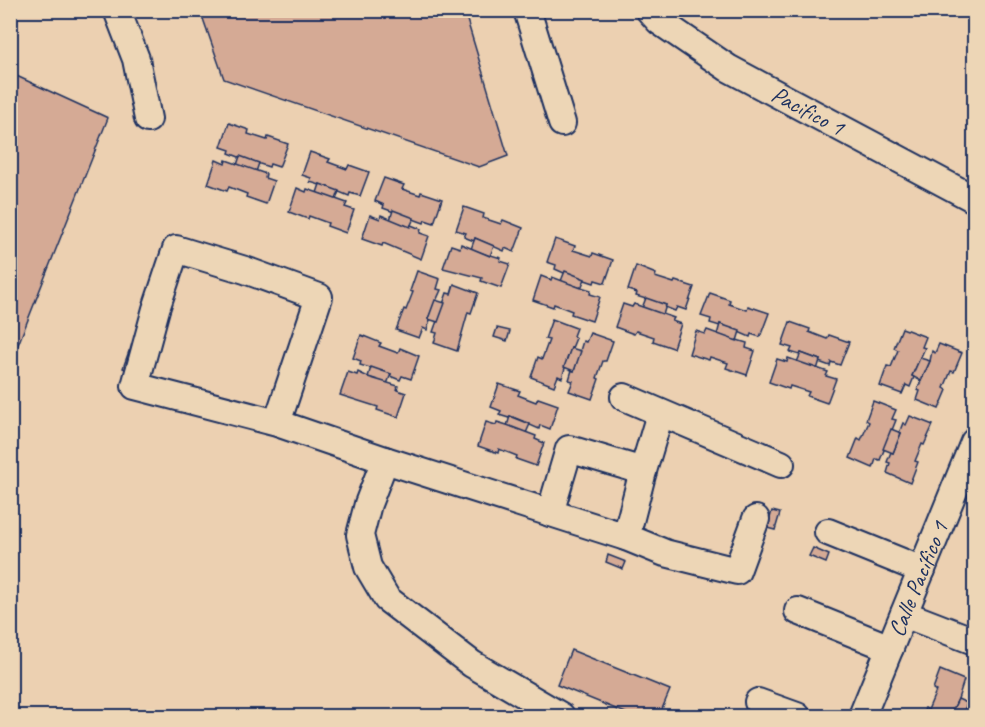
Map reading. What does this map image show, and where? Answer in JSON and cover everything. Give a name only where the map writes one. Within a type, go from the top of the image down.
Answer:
[{"type":"street","points":[[117,10],[136,59],[148,119]]},
{"type":"street","name":"Pacifico 1","points":[[649,10],[659,21],[728,68],[975,199]]},
{"type":"street","points":[[529,11],[562,123]]},
{"type":"street","points":[[277,423],[320,297],[245,270],[176,249],[156,309],[135,386],[277,423],[626,537],[665,553],[737,571],[756,519]]},
{"type":"street","points":[[624,397],[781,464]]},
{"type":"street","points":[[626,537],[660,414]]},
{"type":"street","name":"Calle Pacífico 1","points":[[862,717],[922,570],[967,479],[975,442]]},
{"type":"street","points":[[550,513],[569,449],[643,471]]},
{"type":"street","points":[[385,460],[368,504],[360,534],[368,567],[387,599],[472,664],[561,717]]},
{"type":"street","points":[[828,532],[922,570]]},
{"type":"street","points":[[798,611],[890,648]]},
{"type":"street","points":[[904,614],[975,641]]},
{"type":"street","points":[[758,702],[797,717]]},
{"type":"building","points":[[200,10],[464,10],[508,156],[479,167],[224,79]]},
{"type":"building","points":[[10,73],[108,118],[10,365]]},
{"type":"building","points":[[229,123],[249,130],[248,134],[267,140],[268,137],[288,144],[279,167],[270,164],[269,167],[239,157],[221,147]]},
{"type":"building","points":[[310,152],[330,159],[328,162],[347,169],[349,165],[369,172],[360,196],[350,193],[349,196],[310,182],[311,178],[302,175]]},
{"type":"building","points":[[240,156],[259,163],[256,172],[237,165]]},
{"type":"building","points":[[216,160],[225,164],[226,160],[266,174],[265,178],[274,181],[266,204],[246,197],[247,194],[229,187],[227,191],[208,184]]},
{"type":"building","points":[[384,178],[404,185],[402,189],[442,199],[434,223],[425,220],[424,223],[383,208],[384,205],[375,201]]},
{"type":"building","points":[[320,184],[339,191],[336,200],[317,193]]},
{"type":"building","points":[[297,188],[306,192],[307,189],[347,203],[345,207],[354,210],[346,233],[309,216],[308,219],[289,212]]},
{"type":"building","points":[[464,207],[484,214],[483,218],[501,224],[503,220],[523,228],[514,252],[505,248],[504,251],[475,238],[474,241],[464,237],[466,233],[456,230]]},
{"type":"building","points":[[393,210],[414,218],[410,227],[390,220]]},
{"type":"building","points":[[370,215],[380,219],[381,215],[421,229],[420,233],[429,236],[421,259],[383,243],[382,246],[362,239]]},
{"type":"building","points":[[475,238],[494,246],[490,256],[471,249]]},
{"type":"building","points":[[555,239],[575,246],[573,250],[592,256],[593,253],[613,260],[605,283],[595,280],[594,283],[564,273],[555,269],[556,265],[547,262]]},
{"type":"building","points":[[461,244],[501,258],[500,261],[510,264],[501,288],[481,281],[482,278],[443,268],[451,245],[460,248]]},
{"type":"building","points":[[636,266],[656,274],[655,277],[694,287],[686,310],[677,307],[675,311],[665,307],[666,305],[636,296],[637,293],[628,290]]},
{"type":"building","points":[[417,271],[440,279],[437,289],[441,290],[428,319],[430,320],[427,330],[423,328],[419,338],[396,330],[413,292],[410,291]]},
{"type":"building","points":[[565,271],[585,279],[581,288],[561,281]]},
{"type":"building","points":[[541,276],[551,280],[552,277],[591,290],[590,294],[600,297],[592,321],[571,314],[572,311],[554,304],[553,307],[533,300]]},
{"type":"building","points":[[454,284],[478,293],[471,313],[468,312],[457,351],[434,343],[437,333],[433,332],[447,293],[451,294]]},
{"type":"building","points":[[710,293],[730,300],[729,304],[747,310],[748,306],[769,313],[760,337],[751,334],[750,337],[720,324],[720,326],[710,323],[711,319],[701,316]]},
{"type":"building","points":[[646,298],[666,305],[663,315],[642,308]]},
{"type":"building","points":[[435,300],[445,303],[438,322],[428,319]]},
{"type":"building","points":[[623,304],[632,307],[634,304],[674,318],[672,321],[681,324],[673,348],[653,341],[654,337],[636,331],[634,334],[615,327]]},
{"type":"building","points":[[552,319],[576,328],[573,336],[576,338],[562,378],[558,376],[554,386],[531,377],[538,357],[542,359],[549,340],[545,339]]},
{"type":"building","points":[[790,322],[810,329],[809,332],[827,339],[829,335],[849,342],[840,365],[831,362],[830,366],[801,353],[800,355],[790,352],[792,348],[782,345]]},
{"type":"building","points":[[720,324],[740,331],[737,341],[717,335]]},
{"type":"building","points":[[497,328],[510,331],[507,341],[494,337]]},
{"type":"building","points":[[902,328],[926,337],[922,347],[925,348],[912,376],[914,377],[910,387],[906,385],[902,394],[880,386],[887,366],[891,367],[898,350],[894,348]]},
{"type":"building","points":[[707,330],[747,343],[746,348],[755,351],[747,375],[726,368],[728,363],[689,354],[696,331],[705,334]]},
{"type":"building","points":[[590,333],[613,341],[606,361],[603,361],[592,399],[569,391],[573,381],[569,380],[572,370],[574,371],[583,341],[586,342]]},
{"type":"building","points":[[361,335],[381,343],[379,346],[398,353],[400,348],[419,356],[411,379],[402,376],[400,380],[390,376],[391,374],[360,365],[361,361],[353,358]]},
{"type":"building","points":[[939,344],[962,353],[944,388],[947,390],[939,409],[917,400],[920,391],[917,390],[932,351],[935,353]]},
{"type":"building","points":[[571,348],[581,351],[574,371],[564,367]]},
{"type":"building","points":[[129,351],[136,354],[130,371],[123,368]]},
{"type":"building","points":[[801,353],[820,360],[817,370],[797,362]]},
{"type":"building","points":[[788,358],[828,372],[826,376],[836,379],[827,403],[807,396],[809,392],[790,386],[789,389],[769,382],[777,359],[787,362]]},
{"type":"building","points":[[920,358],[930,361],[921,381],[912,376]]},
{"type":"building","points":[[371,367],[391,374],[387,384],[368,377]]},
{"type":"building","points":[[348,372],[357,375],[358,372],[398,386],[397,390],[406,393],[398,417],[377,410],[378,407],[340,395]]},
{"type":"building","points":[[499,384],[520,391],[518,395],[536,402],[538,398],[558,405],[550,429],[540,425],[539,429],[510,416],[509,418],[499,415],[501,411],[491,407]]},
{"type":"building","points":[[873,401],[896,410],[892,419],[896,420],[880,460],[876,459],[873,468],[850,458],[858,438],[861,440],[869,422],[866,420]]},
{"type":"building","points":[[510,416],[530,424],[526,433],[507,426]]},
{"type":"building","points":[[910,416],[933,425],[915,461],[918,462],[910,483],[887,473],[890,463],[887,462],[891,452],[893,453],[903,423],[906,425]]},
{"type":"building","points":[[486,422],[507,425],[536,436],[535,439],[544,443],[536,466],[516,459],[517,456],[499,449],[498,453],[478,446]]},
{"type":"building","points":[[891,429],[901,433],[893,453],[883,449]]},
{"type":"building","points":[[772,511],[780,513],[775,530],[767,528]]},
{"type":"building","points":[[813,548],[829,555],[826,563],[809,556]]},
{"type":"building","points":[[608,555],[626,562],[623,569],[606,562]]},
{"type":"building","points":[[571,650],[670,690],[659,716],[633,716],[557,685]]},
{"type":"building","points":[[940,670],[964,680],[958,699],[950,716],[922,716],[925,708],[928,710],[936,691],[933,689]]},
{"type":"building","points":[[970,693],[974,694],[974,716],[962,716]]},
{"type":"building","points":[[958,699],[967,703],[962,716],[950,716]]}]
